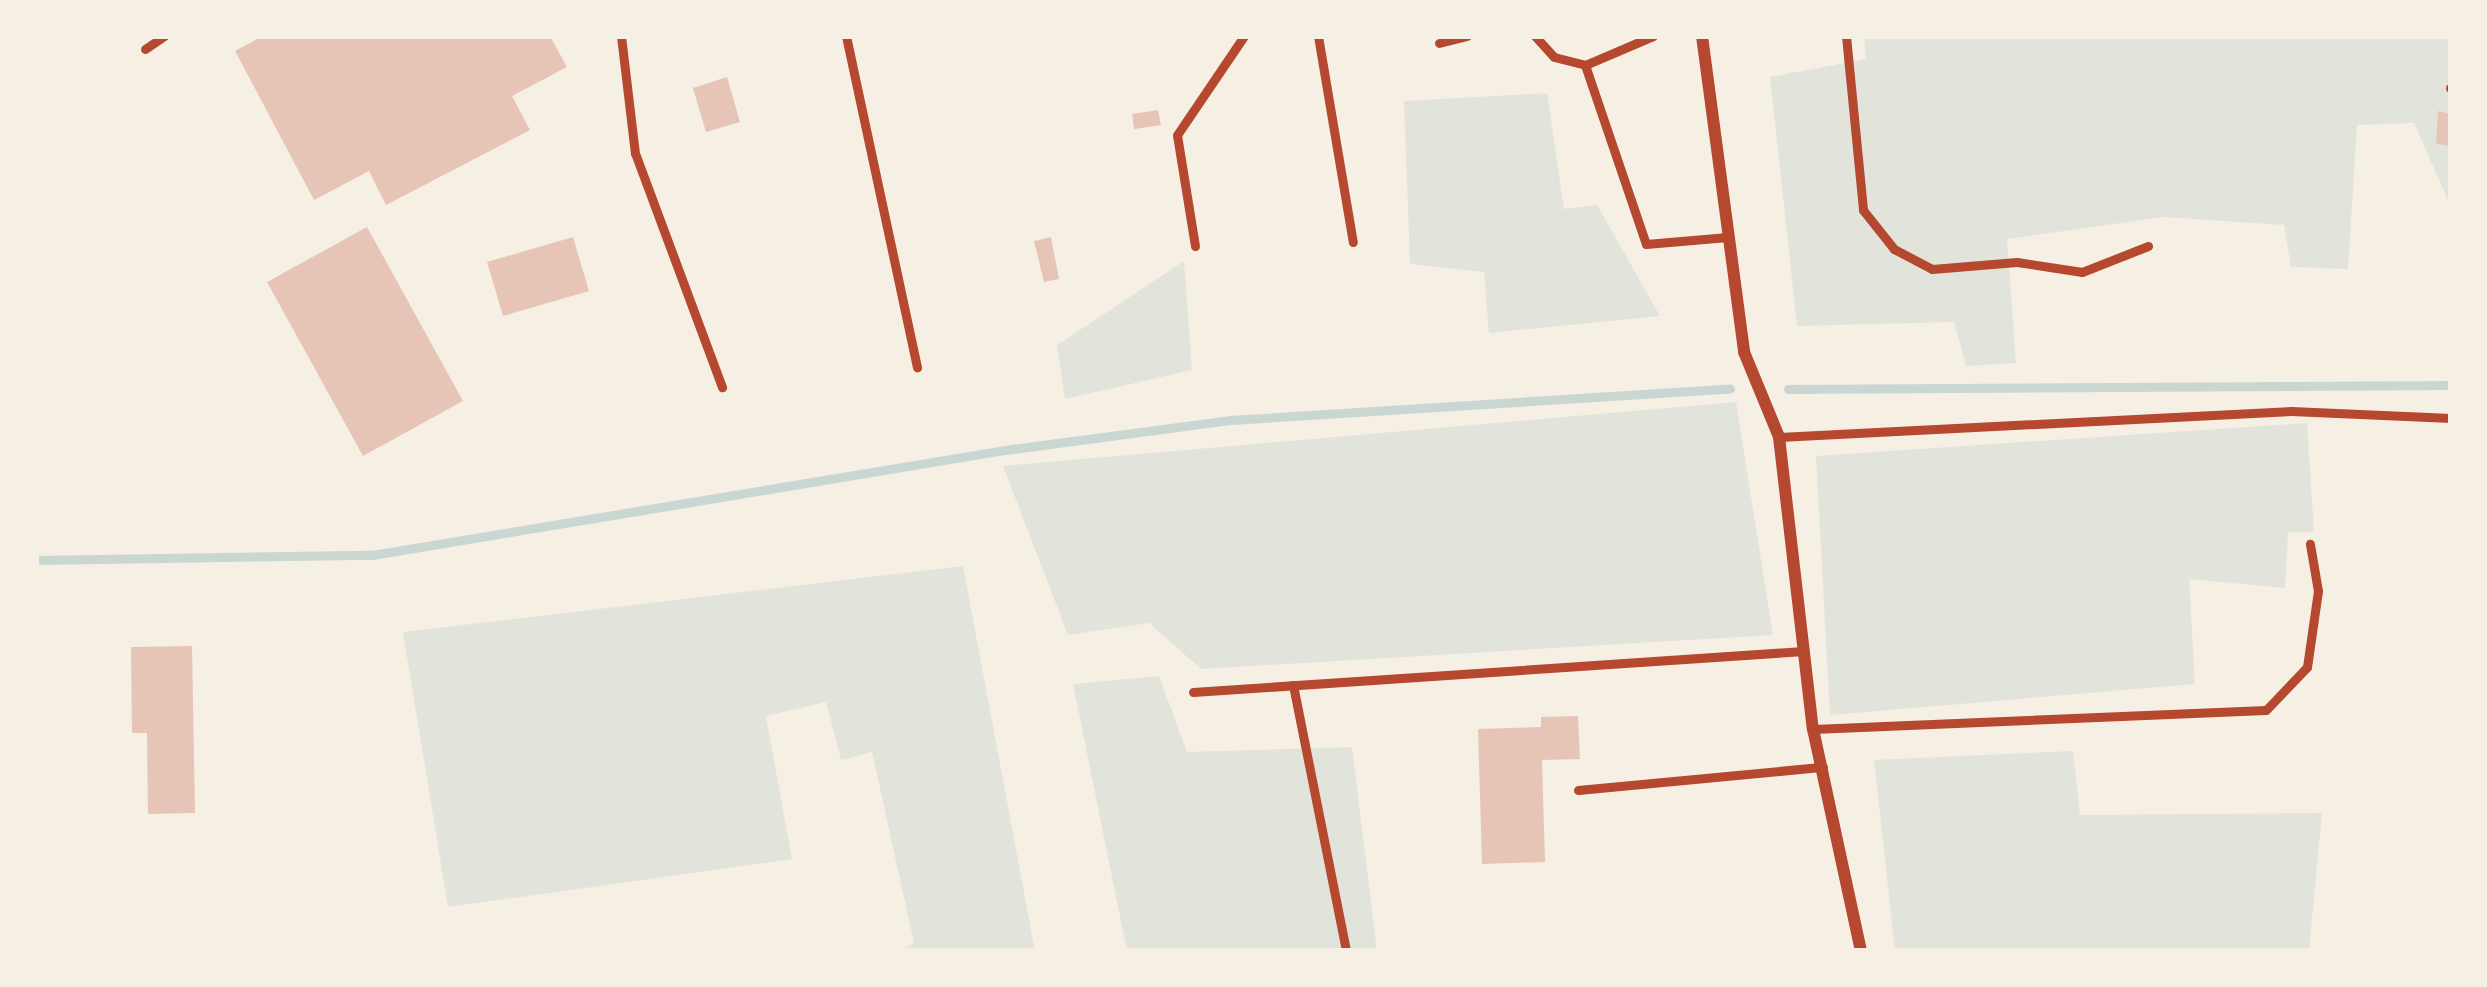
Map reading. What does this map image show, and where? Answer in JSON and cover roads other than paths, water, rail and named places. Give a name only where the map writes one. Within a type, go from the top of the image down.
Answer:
[{"type":"street","points":[[1702,36],[1744,352],[1779,437],[1813,729],[1861,951]]},
{"type":"lane","points":[[145,50],[164,36]]},
{"type":"lane","points":[[621,36],[635,153],[722,387]]},
{"type":"lane","points":[[845,36],[917,367]]},
{"type":"lane","points":[[1196,246],[1177,135],[1244,36]]},
{"type":"lane","points":[[1318,36],[1353,242]]},
{"type":"lane","points":[[1439,43],[1467,36]]},
{"type":"lane","points":[[1535,36],[1554,57],[1585,65],[1653,36]]},
{"type":"lane","points":[[1846,36],[1862,211],[1894,249],[1931,269],[2017,262],[2082,272],[2148,246]]},
{"type":"lane","points":[[1585,65],[1646,244],[1729,237]]},
{"type":"lane","points":[[1779,437],[2291,411],[2451,418]]},
{"type":"lane","points":[[1813,729],[2266,710],[2307,667],[2318,591],[2310,544]]},
{"type":"lane","points":[[1193,692],[1804,651]]},
{"type":"lane","points":[[1293,685],[1346,951]]},
{"type":"lane","points":[[1578,790],[1823,767]]},
{"type":"waterway","points":[[1788,389],[2451,385]]},
{"type":"waterway","points":[[36,560],[372,555],[1005,450],[1231,420],[1730,389]]}]
